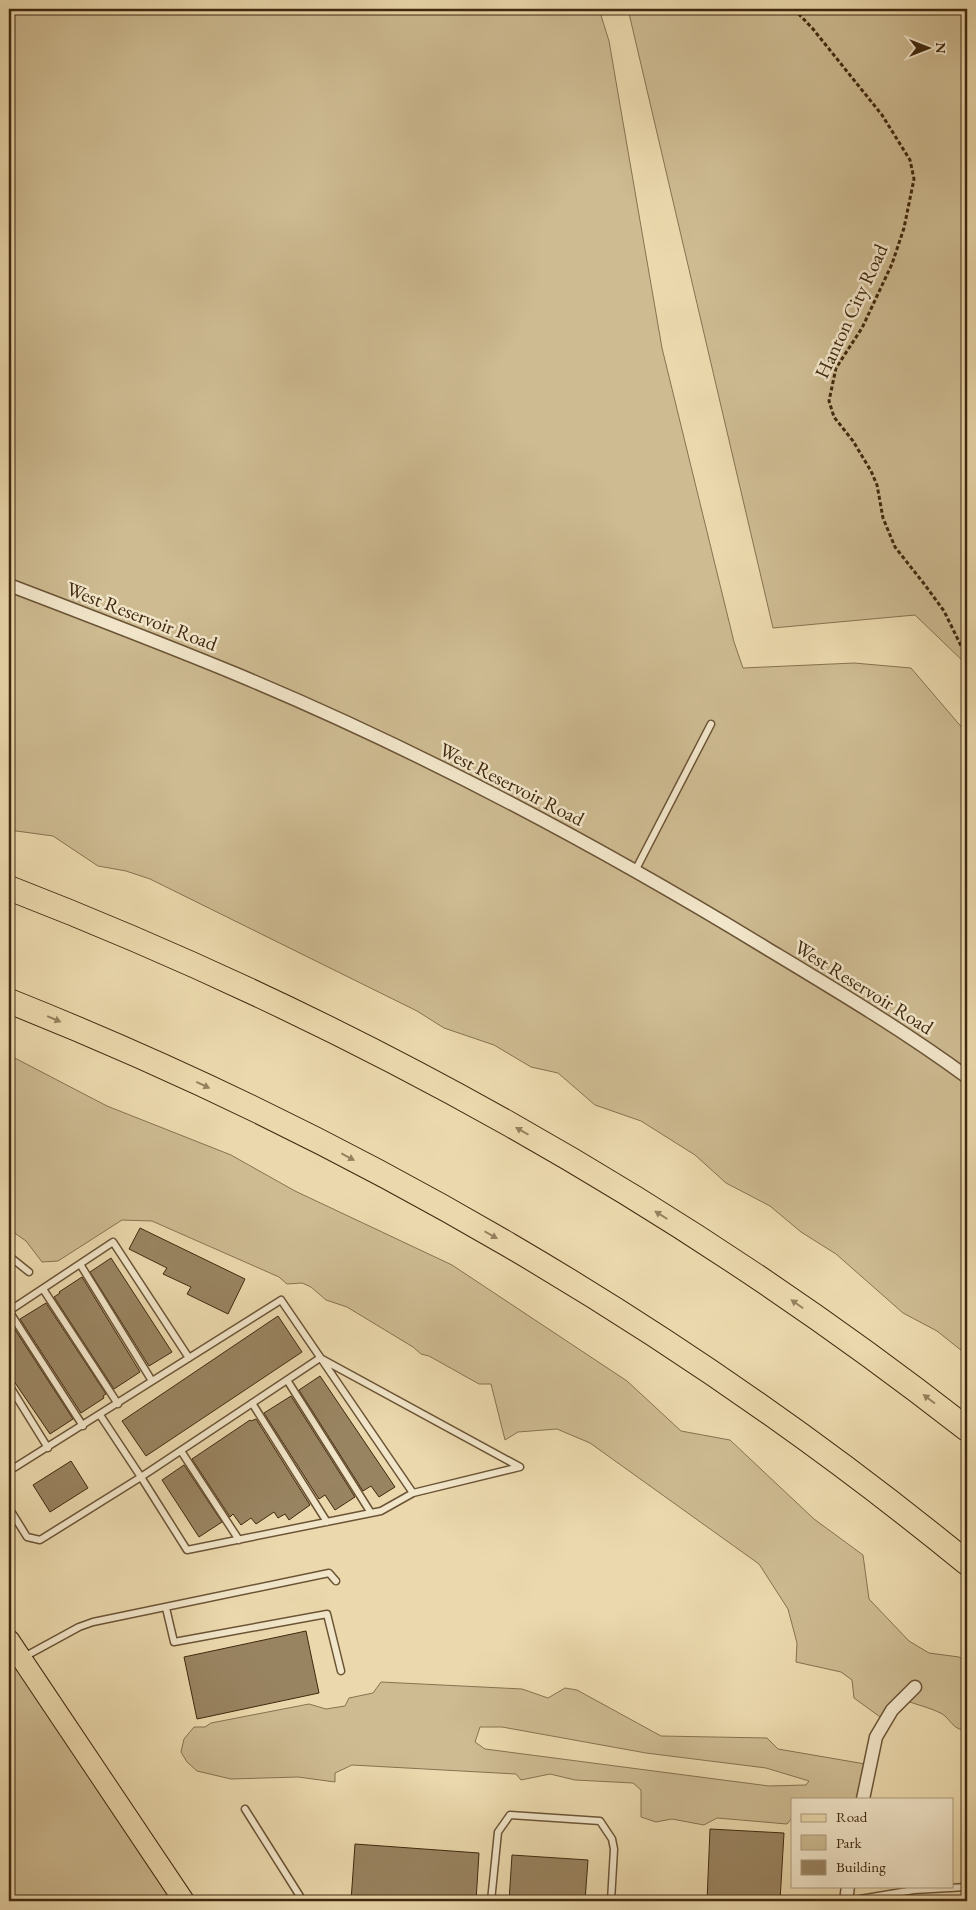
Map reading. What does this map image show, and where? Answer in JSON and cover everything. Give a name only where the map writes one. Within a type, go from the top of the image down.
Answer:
[{"type":"highway","points":[[9,888],[117,931],[234,982],[327,1027],[487,1111],[592,1171],[745,1269],[851,1342],[967,1429]]},
{"type":"highway","points":[[9,1001],[94,1036],[259,1111],[365,1165],[477,1227],[621,1314],[745,1397],[866,1484],[967,1563]]},
{"type":"main road","points":[[9,1640],[184,1901]]},
{"type":"street","name":"West Reservoir Road","points":[[9,585],[238,675],[366,732],[499,798],[634,870],[704,910],[936,1054],[967,1077]]},
{"type":"street","points":[[863,1798],[876,1737],[892,1710],[915,1687]]},
{"type":"street","points":[[847,1901],[848,1888]]},
{"type":"lane","points":[[634,870],[711,724]]},
{"type":"lane","points":[[83,1426],[9,1311],[113,1242],[189,1358]]},
{"type":"lane","points":[[9,1256],[29,1272]]},
{"type":"lane","points":[[80,1264],[152,1382]]},
{"type":"lane","points":[[43,1288],[118,1404]]},
{"type":"lane","points":[[9,1471],[281,1300],[413,1493]]},
{"type":"lane","points":[[9,1508],[27,1537],[40,1540],[181,1451],[320,1358]]},
{"type":"lane","points":[[100,1415],[187,1550],[381,1511],[413,1493],[520,1468],[320,1358]]},
{"type":"lane","points":[[287,1380],[371,1513]]},
{"type":"lane","points":[[9,1385],[48,1448]]},
{"type":"lane","points":[[252,1403],[327,1522]]},
{"type":"lane","points":[[181,1451],[239,1540]]},
{"type":"lane","points":[[21,1659],[79,1627],[133,1612],[166,1608],[329,1573],[336,1581]]},
{"type":"lane","points":[[166,1608],[174,1642],[327,1614],[341,1671]]},
{"type":"lane","points":[[245,1809],[303,1901]]},
{"type":"lane","points":[[491,1901],[498,1832],[510,1815],[600,1821],[612,1839],[614,1850],[611,1901]]},
{"type":"lane","points":[[954,1888],[967,1887]]},
{"type":"lane","points":[[847,1901],[914,1890],[949,1888]]},
{"type":"path","name":"Hanton City Road","points":[[794,9],[813,29],[882,115],[910,160],[914,179],[904,228],[892,264],[862,328],[836,368],[829,401],[834,417],[853,442],[871,471],[877,485],[883,518],[895,547],[926,584],[944,611],[967,658]]},
{"type":"green space","points":[[9,9],[599,9],[609,41],[662,348],[734,642],[743,668],[854,663],[911,668],[964,730],[967,739],[967,1355],[937,1331],[903,1313],[836,1254],[801,1232],[770,1206],[726,1183],[695,1155],[641,1121],[595,1105],[558,1073],[531,1067],[494,1045],[444,1028],[417,1011],[150,879],[126,871],[98,866],[53,836],[9,830]]},
{"type":"green space","points":[[628,9],[967,9],[967,665],[915,615],[773,628]]},
{"type":"green space","points":[[9,1055],[107,1106],[231,1155],[295,1191],[452,1265],[627,1381],[681,1431],[730,1440],[814,1519],[863,1555],[869,1599],[909,1641],[929,1653],[959,1657],[967,1662],[967,1730],[957,1728],[945,1716],[937,1712],[904,1700],[883,1719],[854,1698],[852,1680],[841,1672],[796,1662],[797,1643],[788,1609],[759,1564],[590,1443],[557,1429],[518,1432],[505,1440],[491,1384],[479,1384],[429,1356],[421,1354],[413,1347],[347,1307],[326,1300],[311,1287],[302,1283],[287,1284],[279,1277],[152,1221],[122,1220],[58,1261],[42,1262],[26,1241],[9,1229]]},
{"type":"green space","points":[[9,1642],[182,1901],[9,1901]]},
{"type":"green space","points":[[381,1682],[522,1689],[548,1698],[565,1688],[577,1690],[661,1736],[767,1738],[778,1749],[871,1765],[865,1798],[791,1798],[791,1819],[787,1824],[717,1818],[704,1825],[672,1819],[656,1822],[641,1817],[641,1790],[633,1783],[575,1780],[550,1774],[521,1780],[516,1774],[352,1765],[335,1773],[335,1782],[298,1777],[231,1779],[197,1771],[187,1762],[181,1752],[184,1739],[194,1727],[205,1727],[211,1723],[309,1704],[326,1709],[345,1706],[349,1698],[373,1693]],"holes":[[[480,1727],[502,1727],[646,1753],[766,1768],[809,1781],[806,1785],[769,1786],[485,1749],[475,1742]]]},
{"type":"building","points":[[140,1228],[245,1279],[228,1314],[187,1294],[191,1287],[163,1274],[167,1268],[129,1249]]},
{"type":"building","points":[[111,1258],[172,1352],[149,1366],[90,1272]]},
{"type":"building","points":[[82,1277],[140,1372],[114,1389],[54,1297]]},
{"type":"building","points":[[46,1303],[106,1394],[103,1396],[104,1398],[81,1413],[20,1319]]},
{"type":"building","points":[[278,1316],[302,1352],[146,1456],[122,1421]]},
{"type":"building","points":[[12,1325],[73,1419],[50,1434],[9,1374],[9,1327]]},
{"type":"building","points":[[320,1376],[395,1487],[379,1497],[371,1486],[363,1491],[299,1390]]},
{"type":"building","points":[[291,1396],[355,1497],[335,1510],[325,1495],[319,1499],[264,1413]]},
{"type":"building","points":[[256,1419],[310,1505],[289,1520],[285,1514],[278,1518],[274,1512],[256,1524],[251,1518],[241,1525],[233,1514],[230,1517],[192,1459],[250,1420]]},
{"type":"building","points":[[71,1461],[88,1488],[50,1512],[33,1485]]},
{"type":"building","points":[[184,1465],[222,1522],[199,1537],[162,1480]]},
{"type":"building","points":[[306,1631],[319,1693],[197,1719],[184,1657]]},
{"type":"building","points":[[710,1829],[784,1833],[780,1901],[707,1901]]},
{"type":"building","points":[[355,1844],[479,1853],[476,1901],[351,1901]]},
{"type":"building","points":[[512,1855],[588,1860],[585,1901],[509,1901]]}]
